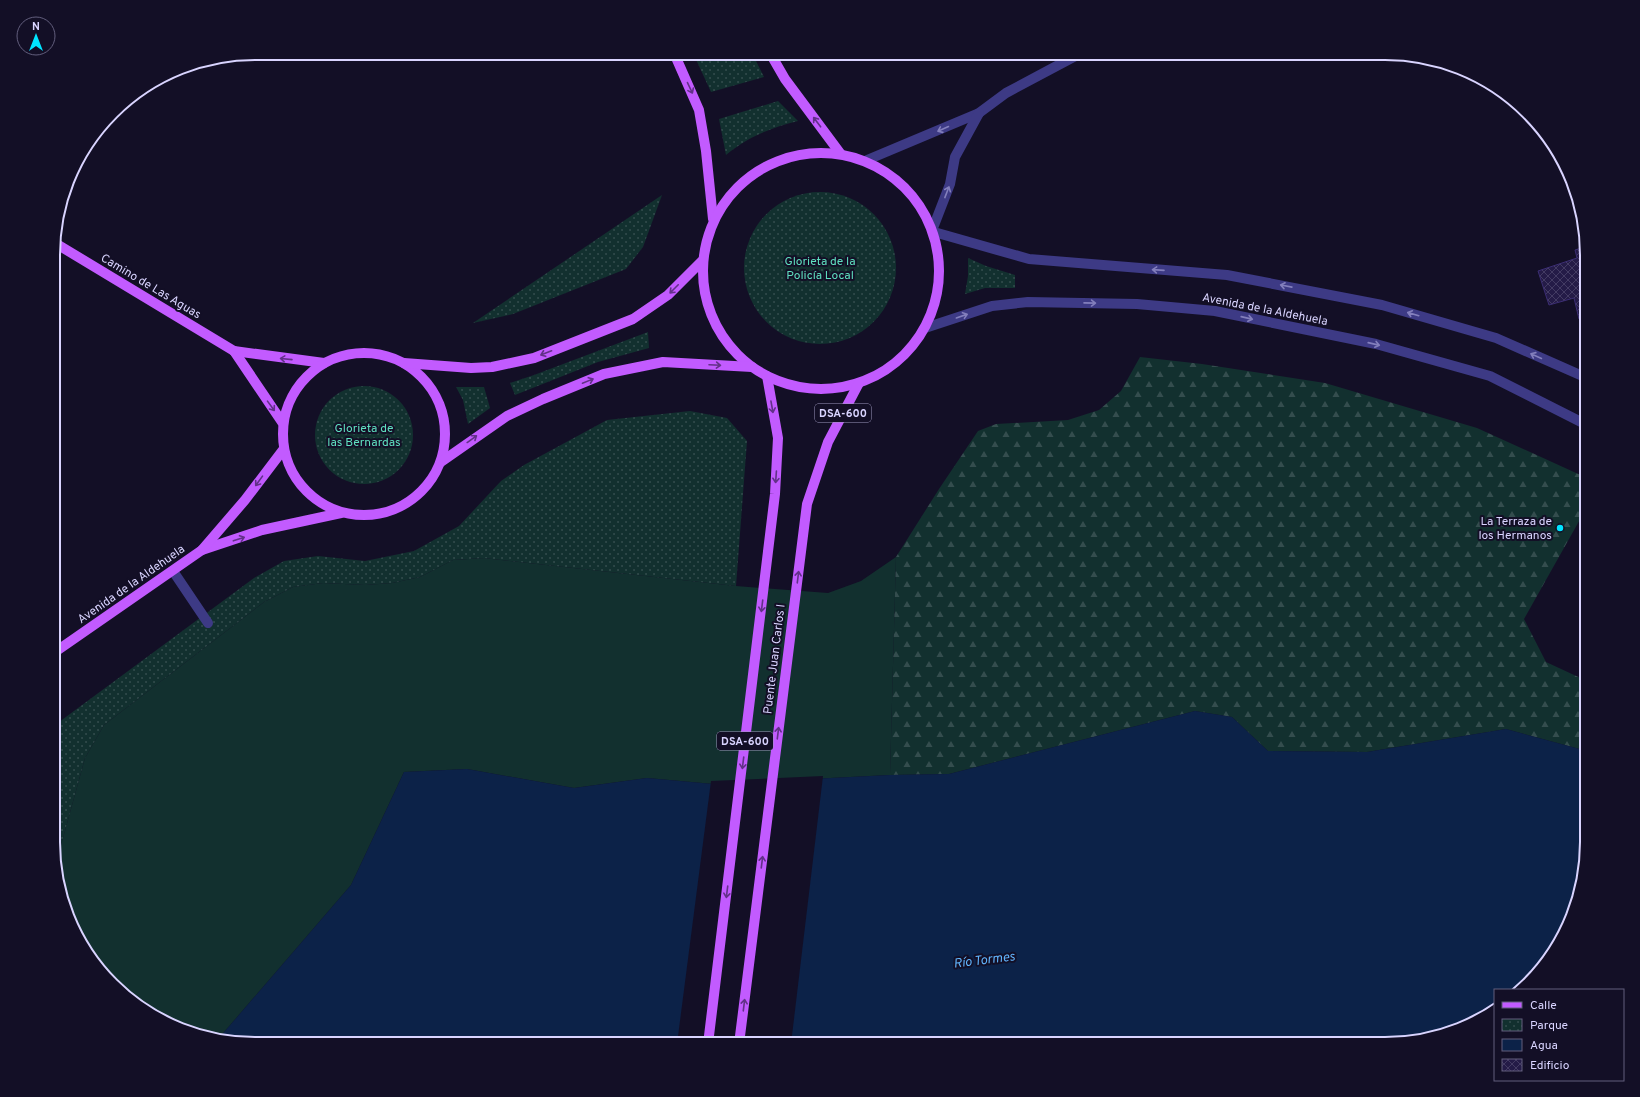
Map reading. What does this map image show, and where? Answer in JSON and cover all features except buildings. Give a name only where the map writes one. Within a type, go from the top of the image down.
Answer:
[{"type":"main road","points":[[677,60],[699,110],[706,151],[713,219]]},
{"type":"main road","points":[[774,60],[785,79],[840,153]]},
{"type":"main road","points":[[840,153],[867,160],[904,185],[934,230],[940,264],[937,297],[925,328],[908,352],[885,370],[859,383],[828,389],[796,387],[767,376],[752,367],[723,338],[706,302],[702,261],[706,240],[713,219],[744,179],[789,156],[840,153]]},
{"type":"main road","name":"Camino de Las Aguas","points":[[60,245],[234,351],[324,363]]},
{"type":"main road","points":[[404,363],[425,380],[438,400],[445,427],[441,462],[432,480],[402,507],[373,516],[341,513],[312,498],[298,483],[283,450],[282,422],[297,386],[324,363],[352,354],[378,354],[404,363],[471,368],[485,367],[534,358],[633,319],[668,295],[702,261]]},
{"type":"main road","name":"Camino de Las Aguas","points":[[234,351],[282,422]]},
{"type":"main road","points":[[441,462],[507,416],[543,399],[604,374],[663,362],[752,367]]},
{"type":"main road","name":"Puente Juan Carlos I","points":[[709,1037],[775,494],[778,438],[767,376]]},
{"type":"main road","name":"Puente Juan Carlos I","points":[[740,1037],[807,504],[828,442],[859,383]]},
{"type":"main road","name":"Avenida de la Aldehuela","points":[[60,649],[202,550],[245,500],[283,450]]},
{"type":"main road","name":"Avenida de la Aldehuela","points":[[202,550],[262,530],[341,513]]},
{"type":"street","points":[[867,160],[979,114],[1006,93],[1068,60]]},
{"type":"street","points":[[934,230],[950,184],[961,144],[979,114]]},
{"type":"street","name":"Avenida de la Aldehuela","points":[[934,230],[1029,259],[1227,275],[1382,305],[1496,338],[1580,375]]},
{"type":"street","name":"Avenida de la Aldehuela","points":[[925,328],[992,306],[1028,302],[1137,304],[1215,311],[1376,344],[1490,376],[1580,421]]},
{"type":"street","points":[[172,571],[208,623]]},
{"type":"green space","points":[[696,60],[756,60],[764,77],[711,92]]},
{"type":"green space","points":[[778,101],[798,121],[751,138],[726,155],[719,119]]},
{"type":"green space","name":"Glorieta de la Policía Local","points":[[820,192],[842,195],[856,201],[874,214],[887,232],[893,246],[896,268],[893,290],[887,304],[874,322],[856,335],[842,341],[820,344],[798,341],[784,335],[766,322],[753,304],[747,290],[744,268],[747,246],[753,232],[766,214],[784,201],[798,195]]},
{"type":"green space","points":[[662,195],[643,247],[626,269],[513,314],[473,323]]},
{"type":"green space","points":[[968,258],[986,266],[1015,275],[1015,288],[985,288],[965,294],[968,276]]},
{"type":"green space","points":[[648,332],[649,348],[598,362],[515,395],[510,383]]},
{"type":"green space","points":[[1140,357],[1202,364],[1325,383],[1477,428],[1580,475],[1580,519],[1524,619],[1546,662],[1580,678],[1580,749],[1506,729],[1367,752],[1268,751],[1232,717],[1195,711],[949,774],[890,775],[896,557],[978,431],[996,424],[1068,420],[1099,410],[1121,391]]},
{"type":"green space","name":"Glorieta de las Bernardas","points":[[364,386],[383,390],[399,400],[409,416],[413,435],[409,454],[399,470],[383,480],[364,484],[345,480],[329,470],[319,454],[315,435],[319,416],[329,400],[345,390]]},
{"type":"green space","points":[[456,387],[484,387],[490,408],[468,424],[463,400]]},
{"type":"green space","points":[[690,411],[727,418],[747,441],[736,586],[484,558],[453,560],[420,577],[392,583],[365,585],[323,583],[293,587],[264,602],[104,725],[85,758],[60,849],[60,721],[254,578],[284,561],[318,556],[365,561],[414,551],[459,526],[501,481],[524,465],[607,420]]},
{"type":"green space","points":[[896,557],[890,775],[713,784],[647,778],[574,788],[467,769],[404,772],[351,885],[223,1034],[193,1027],[169,1017],[136,997],[117,980],[100,961],[80,928],[70,904],[64,880],[60,849],[85,758],[104,725],[264,602],[293,587],[323,583],[365,585],[392,583],[420,577],[453,560],[484,558],[736,586],[828,593],[861,581]]},
{"type":"water","name":"Río Tormes","points":[[1195,711],[1232,717],[1268,751],[1367,752],[1506,729],[1580,749],[1580,854],[1570,904],[1560,928],[1540,961],[1523,980],[1513,989],[1494,989],[1494,1003],[1471,1017],[1447,1027],[1397,1037],[243,1037],[223,1034],[351,885],[404,772],[467,769],[574,788],[647,778],[713,784],[890,775],[949,774]]},
{"type":"pier","points":[[823,776],[792,1037],[678,1037],[711,781]]},
{"type":"place","name":"La Terraza de los Hermanos","points":[[1560,528]]}]
